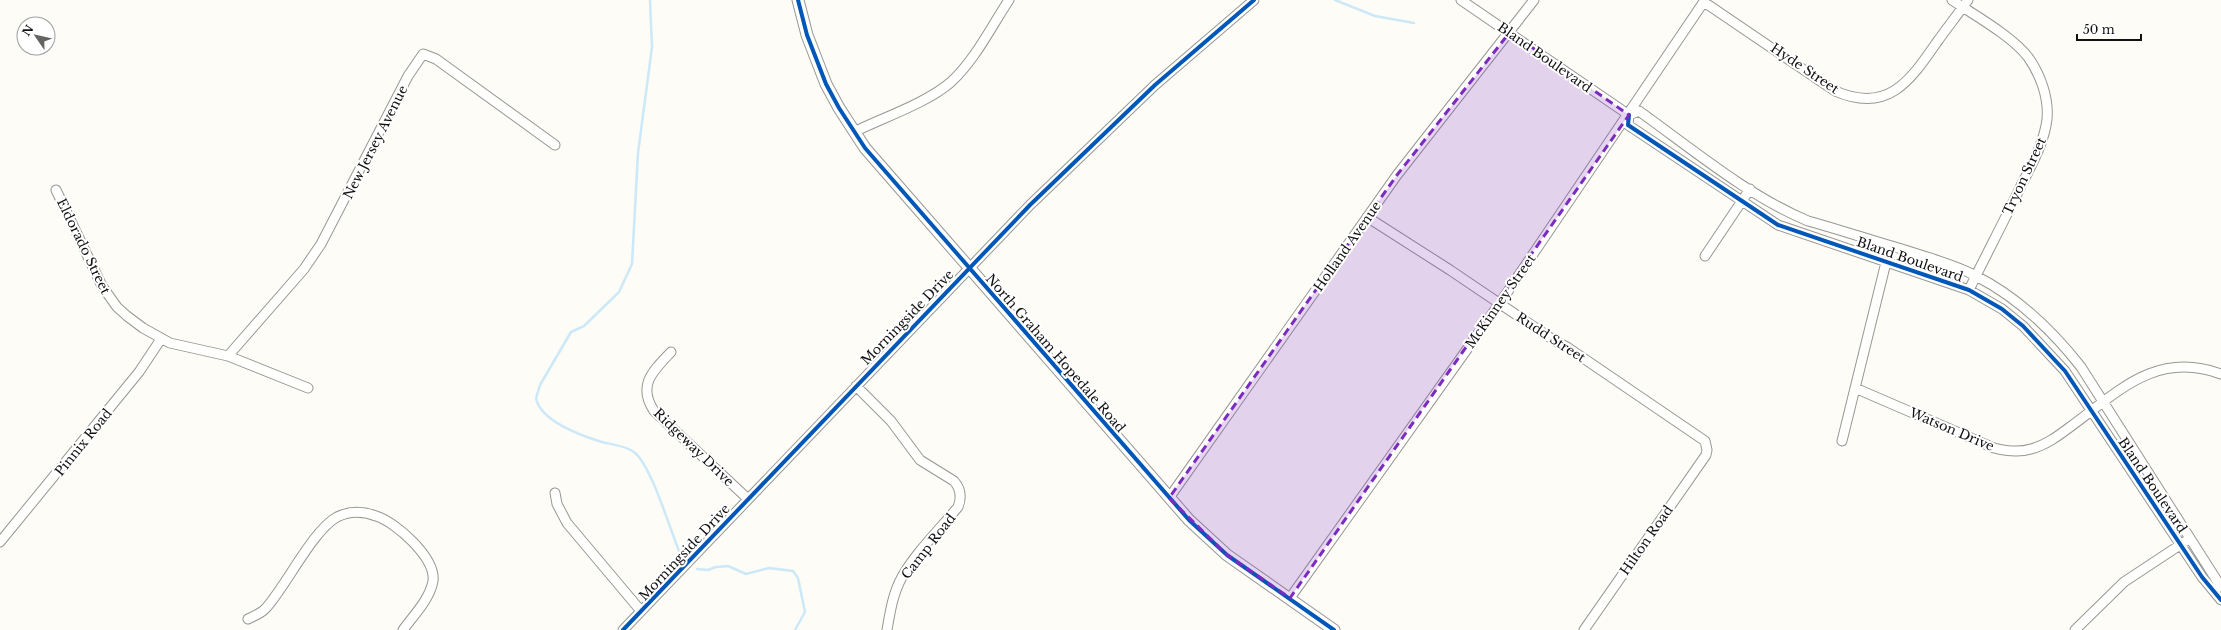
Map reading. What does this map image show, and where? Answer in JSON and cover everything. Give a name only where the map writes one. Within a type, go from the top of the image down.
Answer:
[{"type":"street","name":"North Graham Hopedale Road","points":[[798,0],[816,59],[827,85],[854,132],[968,268],[1189,520],[1227,554],[1334,630]]},
{"type":"street","points":[[854,132],[933,94],[950,82],[969,61],[1009,0]]},
{"type":"street","name":"Morningside Drive","points":[[623,630],[968,268],[1086,149],[1155,85],[1254,0]]},
{"type":"street","name":"Bland Boulevard","points":[[1461,0],[1510,32],[1629,115]]},
{"type":"street","name":"Holland Avenue","points":[[1169,498],[1367,217],[1433,128],[1534,0]]},
{"type":"street","name":"Tryon Street","points":[[1952,0],[1965,4],[2027,55],[2038,72],[2045,95],[2047,118],[2044,136],[2033,162],[1969,290]]},
{"type":"street","name":"Hyde Street","points":[[1704,1],[1835,90],[1855,97],[1866,98],[1889,94],[1912,78],[1965,4]]},
{"type":"street","name":"McKinney Street","points":[[1290,598],[1500,303],[1629,115],[1704,1]]},
{"type":"street","name":"New Jersey Avenue","points":[[228,356],[304,269],[321,244],[408,76],[423,54],[436,59],[555,144]]},
{"type":"street","name":"Bland Boulevard","points":[[1629,115],[1639,111],[1774,205],[1808,221],[1945,263],[1976,276],[2012,298],[2049,330],[2081,367],[2221,587]]},
{"type":"street","name":"Bland Boulevard","points":[[1629,115],[1628,125],[1760,215],[1791,231],[1886,261],[1969,290],[2002,309],[2036,338],[2065,371],[2202,577],[2221,600]]},
{"type":"street","points":[[1705,256],[1750,189]]},
{"type":"street","name":"Eldorado Street","points":[[56,190],[109,297],[127,316],[161,339],[170,343],[228,356],[308,388]]},
{"type":"street","name":"Rudd Street","points":[[1367,217],[1500,303],[1702,438],[1707,450]]},
{"type":"street","points":[[1842,441],[1890,246]]},
{"type":"street","name":"Pinnix Road","points":[[0,542],[140,372],[161,339]]},
{"type":"street","name":"Ridgeway Drive","points":[[671,352],[655,369],[648,381],[646,389],[650,404],[654,411],[748,499]]},
{"type":"street","name":"Watson Drive","points":[[1855,388],[1994,448],[2008,451],[2030,450],[2043,445],[2092,412],[2104,401],[2136,378],[2160,370],[2190,368],[2221,374]]},
{"type":"street","name":"Camp Road","points":[[856,386],[891,421],[920,460],[954,481],[961,496],[958,507],[909,565],[891,606],[887,630]]},
{"type":"street","name":"Hilton Road","points":[[1584,630],[1706,455],[1707,450]]},
{"type":"street","points":[[555,493],[557,504],[567,524],[641,611]]},
{"type":"street","points":[[248,620],[265,609],[329,523],[346,514],[366,513],[386,520],[395,527],[424,554],[431,564],[433,572],[431,589],[403,630]]},
{"type":"street","points":[[2075,630],[2124,582],[2190,538]]},
{"type":"highlighted area","points":[[1510,32],[1629,115],[1290,598],[1227,555],[1169,498],[1397,175]]},
{"type":"waterway","points":[[650,0],[652,47],[638,153],[632,264],[619,292],[584,326],[571,332],[540,385],[536,398],[539,406],[545,414],[573,432],[634,452],[647,470],[660,498],[679,551]]},
{"type":"waterway","points":[[1335,0],[1375,16],[1414,23]]},
{"type":"waterway","points":[[697,569],[708,570],[716,567],[728,566],[746,574],[769,568],[793,571],[798,578],[805,612],[795,630]]},
{"type":"cycle path","points":[[798,0],[807,35],[826,84],[839,108],[865,148],[1189,520],[1227,555],[1334,630]]},
{"type":"cycle path","points":[[623,630],[1030,205],[1155,85],[1254,0]]},
{"type":"cycle path","points":[[1629,115],[1628,125],[1778,225],[1969,290],[2002,309],[2023,326],[2065,371],[2202,577],[2221,600]]}]
